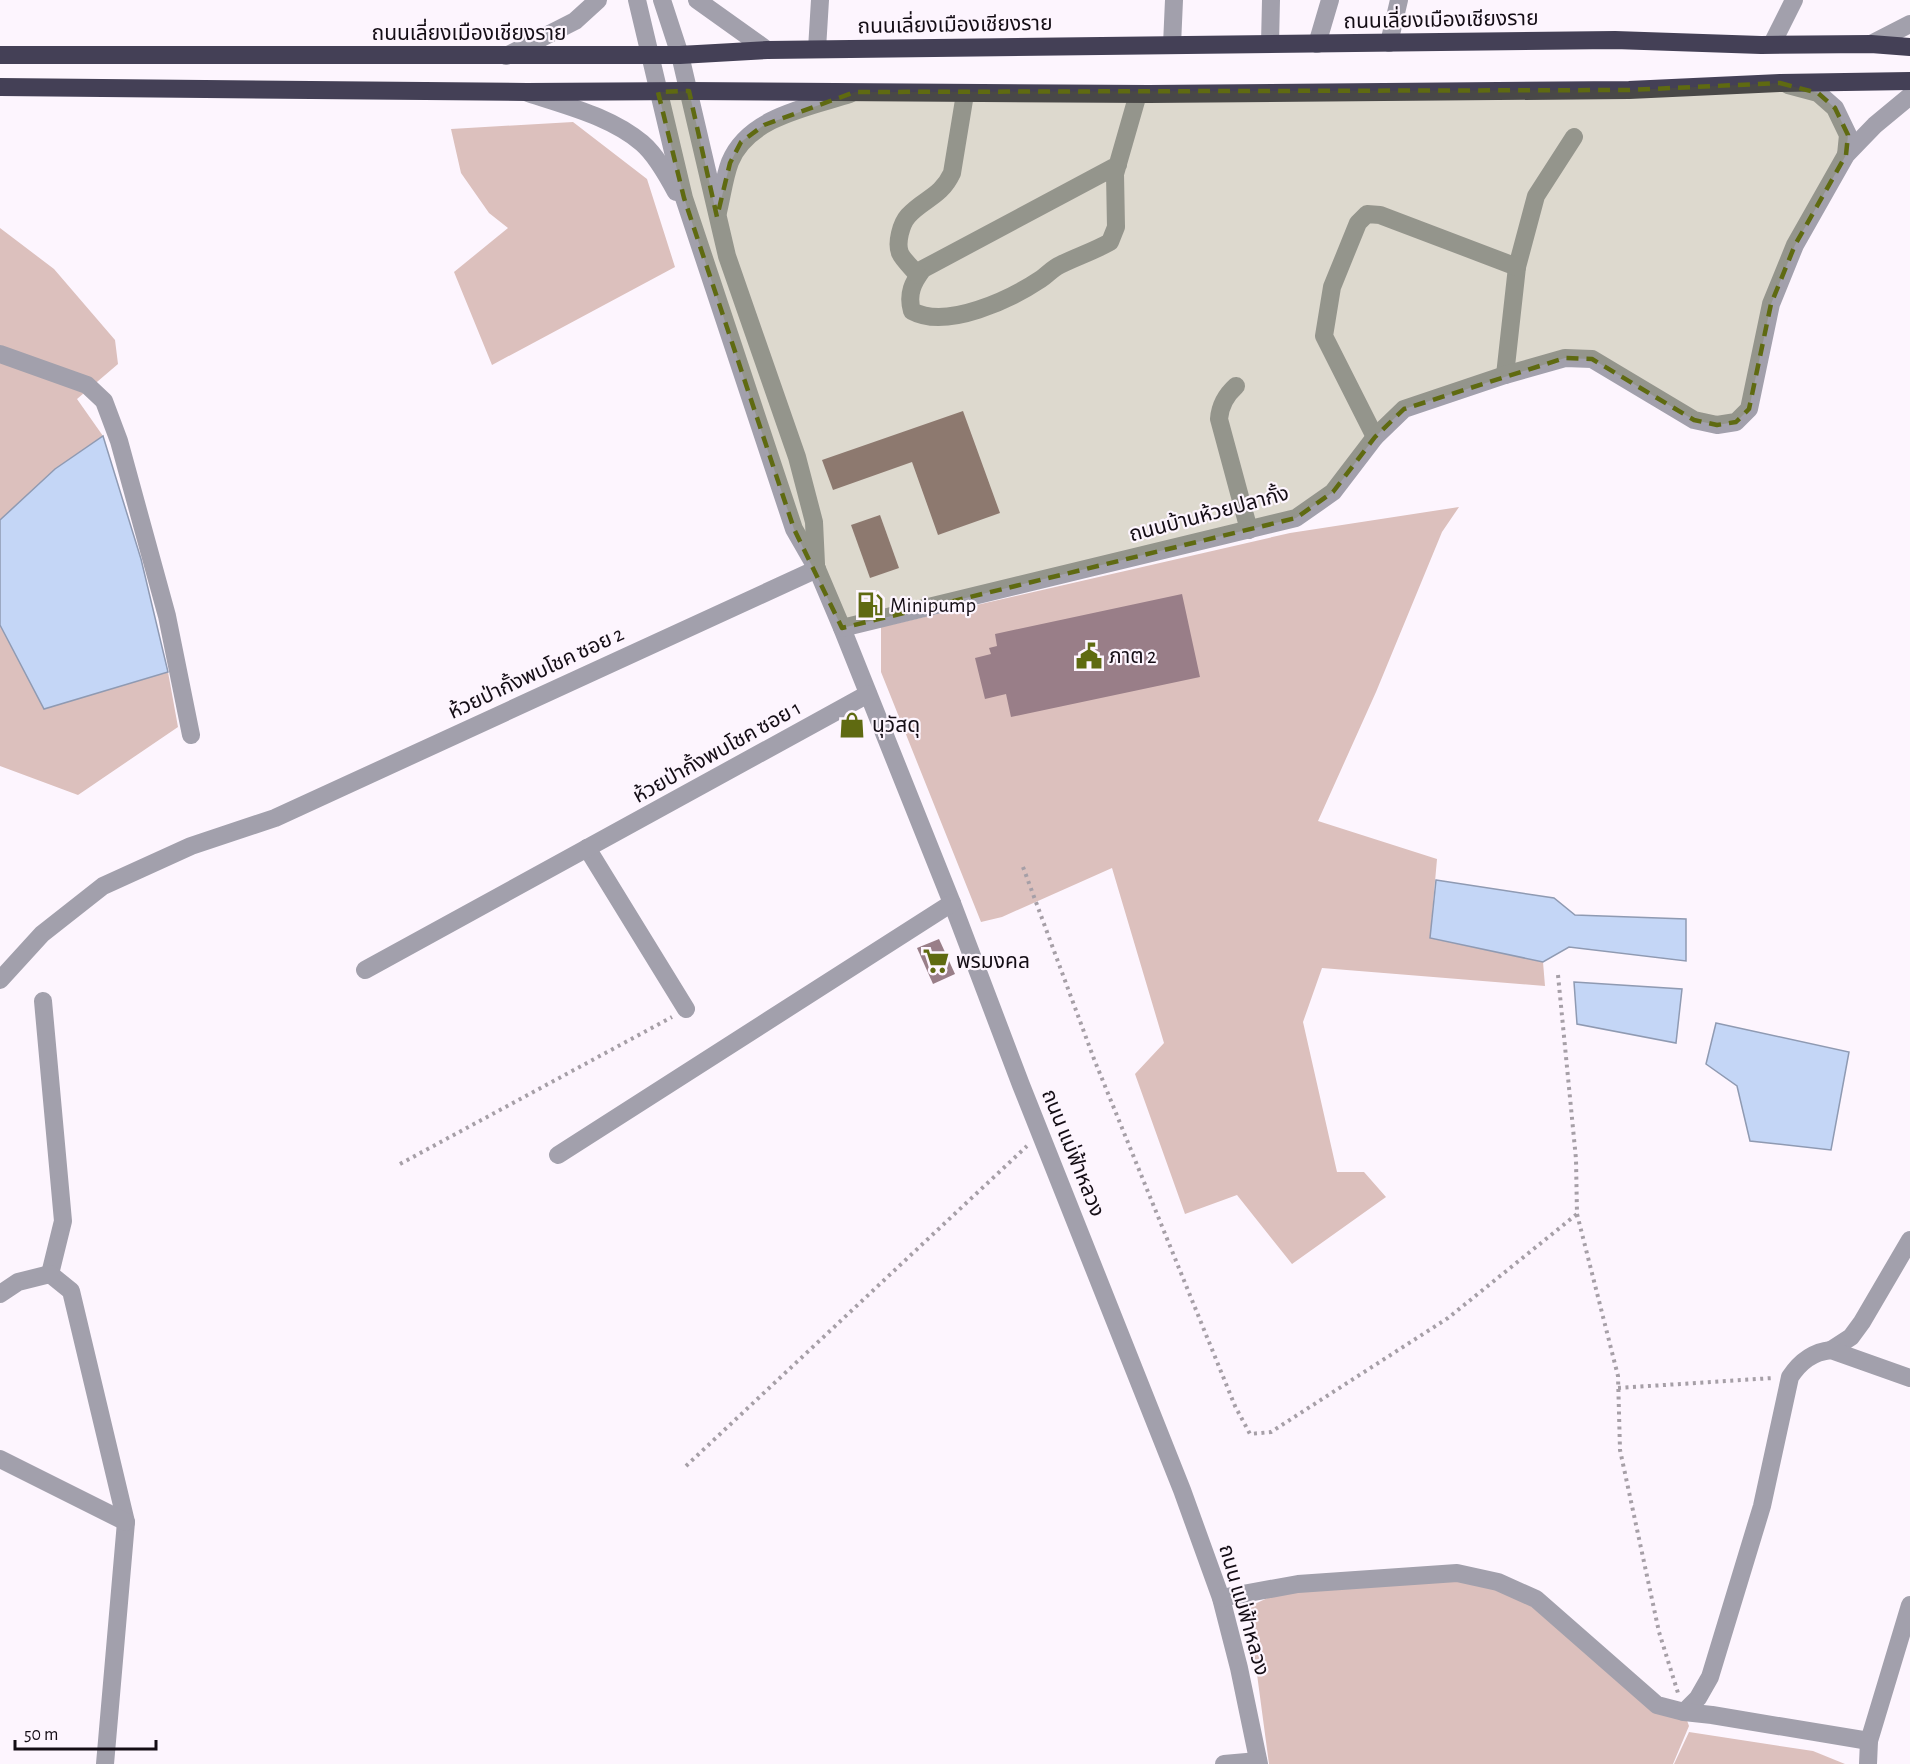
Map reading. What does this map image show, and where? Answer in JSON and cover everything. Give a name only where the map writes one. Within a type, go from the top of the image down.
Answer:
[{"type":"highway","name":"ถนนเลี่ยงเมืองเชียงราย","points":[[0,55],[680,55],[817,49],[1615,40],[1772,45],[1871,44],[1910,47]]},
{"type":"highway","points":[[0,87],[1138,94],[1629,90],[1780,83],[1910,81]]},
{"type":"street","points":[[506,56],[575,21],[598,0]]},
{"type":"street","points":[[637,0],[684,198],[794,529],[817,569]]},
{"type":"street","points":[[662,0],[680,55],[727,256],[797,457],[814,522],[817,569]]},
{"type":"street","points":[[697,0],[767,50]]},
{"type":"street","points":[[817,49],[819,0]]},
{"type":"street","points":[[1172,45],[1174,0]]},
{"type":"street","points":[[1270,44],[1271,0]]},
{"type":"street","points":[[1317,44],[1330,0]]},
{"type":"street","points":[[1389,43],[1399,0]]},
{"type":"street","points":[[1772,45],[1794,0]]},
{"type":"street","points":[[1871,44],[1910,24]]},
{"type":"street","points":[[1780,83],[1818,93],[1835,108],[1848,135],[1846,155]]},
{"type":"street","points":[[527,92],[615,124],[643,144],[664,170],[691,220]]},
{"type":"street","points":[[717,217],[730,163],[741,142],[764,124],[795,111],[855,92]]},
{"type":"street","points":[[918,275],[900,254],[899,242],[902,228],[907,217],[941,191],[948,182],[952,173],[965,94]]},
{"type":"street","points":[[1118,165],[923,269],[914,281],[909,300],[912,311],[921,316],[933,318],[988,307],[1040,279],[1057,266],[1110,242],[1116,227],[1115,184],[1118,165],[1138,94]]},
{"type":"street","name":"ถนนบ้านห้วยปลากั้ง","points":[[842,628],[1296,518],[1333,492],[1375,437],[1404,409],[1505,375],[1565,358],[1592,359],[1694,420],[1717,425],[1736,422],[1749,409],[1772,304],[1795,245],[1846,155],[1875,125],[1910,96]]},
{"type":"street","points":[[1505,375],[1517,267],[1536,196],[1574,137]]},
{"type":"street","points":[[1375,437],[1324,336],[1332,287],[1359,224],[1367,214],[1380,214],[1517,267]]},
{"type":"street","points":[[0,354],[87,385],[104,401],[119,441],[167,616],[191,735]]},
{"type":"street","points":[[1236,386],[1222,403],[1219,418],[1249,530]]},
{"type":"street","name":"ถนน แม่ฟ้าหลวง","points":[[817,569],[952,903],[1178,1479],[1221,1598],[1242,1679],[1258,1763]]},
{"type":"street","name":"ห้วยป่ากั้งพบโชค ซอย 2","points":[[0,980],[42,934],[103,886],[191,846],[275,818],[817,569]]},
{"type":"street","name":"ห้วยป่ากั้งพบโชค ซอย 1","points":[[365,970],[868,694]]},
{"type":"street","points":[[587,848],[686,1009]]},
{"type":"street","points":[[558,1155],[952,903]]},
{"type":"street","points":[[43,1001],[63,1221],[50,1274]]},
{"type":"street","points":[[1831,1350],[1851,1337],[1862,1322],[1910,1240]]},
{"type":"street","points":[[0,1294],[18,1282],[50,1274]]},
{"type":"street","points":[[50,1274],[71,1291],[126,1522],[105,1764]]},
{"type":"street","points":[[1684,1712],[1698,1698],[1710,1677],[1762,1506],[1790,1377],[1799,1365],[1810,1357],[1821,1351],[1831,1350],[1910,1378]]},
{"type":"street","points":[[0,1458],[126,1522]]},
{"type":"street","points":[[1221,1598],[1298,1584],[1457,1573],[1498,1581],[1536,1599],[1657,1705],[1684,1712],[1869,1741]]},
{"type":"street","points":[[1868,1764],[1869,1741],[1910,1605]]},
{"type":"street","points":[[1224,1764],[1258,1763]]},
{"type":"path","points":[[1023,867],[1094,1059],[1235,1406],[1250,1434],[1271,1432],[1448,1318],[1577,1214]]},
{"type":"path","points":[[1558,975],[1576,1159],[1577,1214],[1589,1269],[1618,1376],[1620,1450],[1659,1632],[1684,1712]]},
{"type":"path","points":[[400,1164],[686,1009]]},
{"type":"path","points":[[686,1466],[1041,1133]]},
{"type":"path","points":[[1618,1388],[1790,1377]]},
{"type":"highlighted area","points":[[1780,83],[1818,93],[1835,108],[1848,135],[1846,155],[1795,245],[1771,304],[1749,409],[1736,422],[1717,425],[1694,420],[1592,359],[1565,358],[1404,409],[1375,437],[1333,492],[1296,518],[842,628],[794,529],[684,198],[658,92],[689,91],[717,217],[730,163],[741,142],[764,125],[855,92],[1629,90]]},
{"type":"shaded area","points":[[573,122],[647,179],[675,267],[492,365],[454,272],[508,228],[489,213],[461,173],[451,129]]},
{"type":"shaded area","points":[[0,228],[54,269],[115,340],[118,364],[77,399],[103,436],[55,469],[0,520]]},
{"type":"shaded area","points":[[1459,507],[1442,532],[1376,692],[1318,821],[1437,859],[1430,938],[1543,962],[1545,986],[1322,968],[1303,1022],[1337,1172],[1364,1172],[1386,1197],[1292,1264],[1237,1195],[1185,1214],[1135,1074],[1164,1043],[1112,868],[1002,917],[981,922],[881,672],[881,627],[1290,533]]},
{"type":"shaded area","points":[[0,625],[44,708],[168,672],[178,727],[78,795],[0,766]]},
{"type":"shaded area","points":[[1457,1573],[1536,1599],[1657,1705],[1684,1712],[1689,1726],[1673,1764],[1269,1764],[1248,1607],[1298,1584]]},
{"type":"shaded area","points":[[1689,1732],[1813,1751],[1845,1764],[1674,1764]]},
{"type":"water","points":[[103,436],[141,559],[168,672],[44,709],[0,625],[0,520],[55,469]]},
{"type":"water","points":[[1436,880],[1554,898],[1575,915],[1686,919],[1686,961],[1569,947],[1543,962],[1430,938]]},
{"type":"water","points":[[1574,982],[1682,989],[1676,1043],[1577,1024]]},
{"type":"water","points":[[1716,1023],[1849,1052],[1831,1150],[1750,1141],[1737,1086],[1706,1064]]},
{"type":"building","points":[[963,411],[1000,513],[938,535],[912,462],[833,490],[822,460]]},
{"type":"building","points":[[880,515],[899,568],[870,578],[851,525]]},
{"type":"building","name":"ภาต 2","points":[[1182,594],[1200,677],[1011,717],[1006,694],[985,699],[975,658],[991,654],[989,648],[997,646],[995,634]]},
{"type":"building","name":"พรมงคล","points":[[939,939],[955,974],[933,984],[917,948]]},
{"type":"place","name":"Minipump","points":[[870,605]]},
{"type":"place","name":"ภาต 2","points":[[1089,656]]},
{"type":"place","name":"นุวัสดุ","points":[[852,725]]},
{"type":"place","name":"พรมงคล","points":[[936,961]]}]
